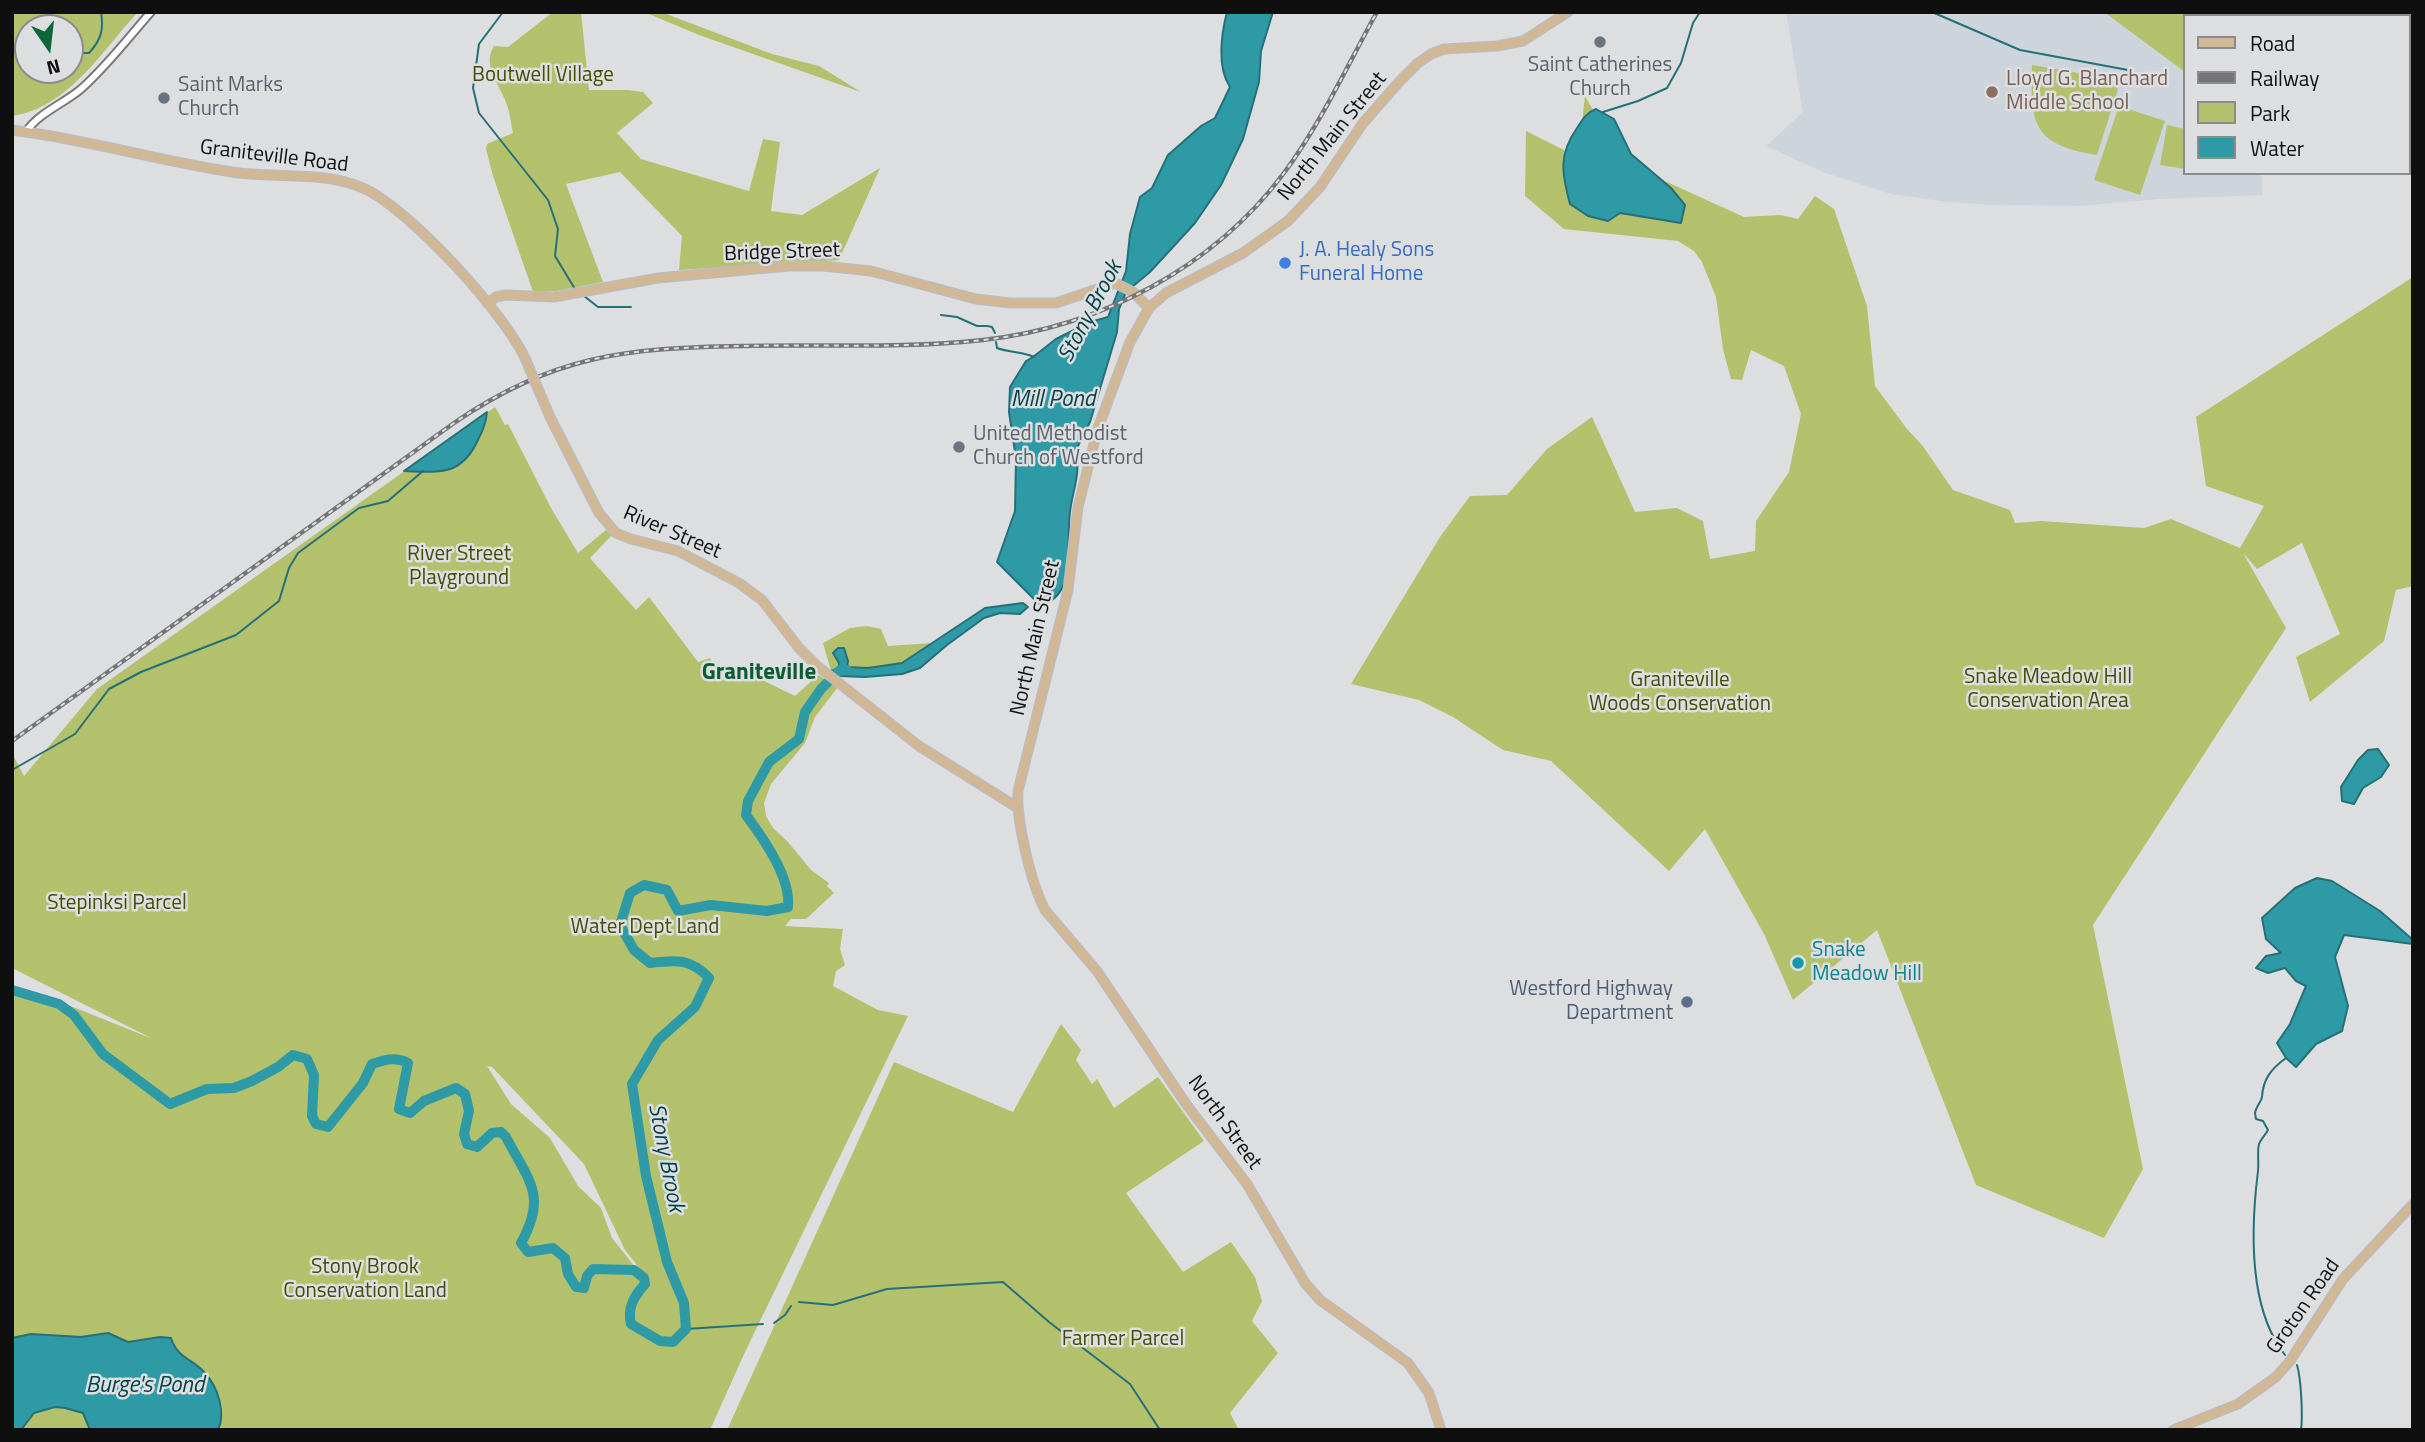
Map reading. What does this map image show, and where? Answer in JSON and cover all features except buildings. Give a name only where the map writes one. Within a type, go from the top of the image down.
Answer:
[{"type":"main road","name":"North Main Street","points":[[1018,808],[1019,784],[1071,579],[1077,512],[1095,437],[1130,342],[1149,308],[1166,293],[1243,253],[1288,221],[1320,187],[1363,123],[1418,63],[1431,54],[1444,50],[1523,41],[1568,12]]},
{"type":"main road","name":"Graniteville Road","points":[[12,130],[215,170],[252,175],[321,177],[354,185],[397,208],[487,303]]},
{"type":"main road","name":"Bridge Street","points":[[487,303],[493,298],[506,295],[554,297],[658,278],[789,266],[823,266],[871,271],[976,299],[1010,303],[1056,303],[1115,282],[1131,291],[1149,308]]},
{"type":"main road","name":"River Street","points":[[487,303],[512,334],[592,500],[612,529],[631,539],[678,551],[738,583],[762,600],[805,654],[827,673],[926,751],[1018,808]]},
{"type":"main road","name":"North Street","points":[[1018,808],[1035,884],[1045,910],[1097,971],[1186,1104],[1247,1184],[1305,1283],[1320,1300],[1408,1363],[1429,1393],[1441,1430]]},
{"type":"main road","name":"Groton Road","points":[[2173,1430],[2238,1404],[2276,1377],[2290,1361],[2343,1279],[2413,1204]]},
{"type":"street","points":[[26,132],[35,121],[90,80],[151,12]]},
{"type":"street","points":[[37,134],[47,114]]},
{"type":"shaded area","name":"Lloyd G. Blanchard Middle School","points":[[1786,12],[2104,12],[2184,71],[2184,175],[2261,175],[2263,195],[2159,199],[2079,206],[1947,202],[1891,194],[1823,172],[1766,146],[1803,112]]},
{"type":"green space","points":[[12,12],[138,12],[84,74],[84,14],[14,14],[14,84],[73,84],[50,102],[32,111],[12,116]]},
{"type":"green space","name":"Boutwell Village","points":[[553,12],[581,12],[589,90],[643,92],[653,103],[617,133],[641,159],[749,191],[763,139],[780,142],[771,211],[802,215],[880,168],[839,260],[679,270],[682,236],[620,172],[566,184],[603,282],[556,291],[533,292],[486,149],[487,144],[513,133],[508,108],[493,76],[490,61],[494,46],[508,47]]},
{"type":"green space","name":"Boutwell Village","points":[[644,12],[661,12],[772,54],[819,66],[861,92],[699,35]]},
{"type":"green space","points":[[2104,12],[2413,12],[2413,67],[2411,14],[2184,14],[2184,71]]},
{"type":"green space","points":[[2032,65],[2113,79],[2118,89],[2097,155],[2060,145],[2048,138],[2040,128],[2032,103]]},
{"type":"green space","points":[[1585,96],[1623,162],[1744,217],[1781,215],[1798,219],[1815,196],[1834,209],[1867,306],[1875,386],[1922,445],[1953,490],[2010,510],[2015,523],[2041,521],[2144,528],[2171,519],[2240,548],[2264,506],[2206,486],[2196,417],[2413,277],[2413,586],[2396,590],[2384,641],[2310,702],[2296,657],[2340,634],[2302,543],[2257,569],[2243,553],[2286,628],[2093,925],[2143,1169],[2104,1238],[1976,1185],[1877,930],[1793,1000],[1764,934],[1705,829],[1669,871],[1551,761],[1503,750],[1453,717],[1419,700],[1351,684],[1440,537],[1470,496],[1507,495],[1547,449],[1592,417],[1635,512],[1677,508],[1703,521],[1710,559],[1755,551],[1756,521],[1789,472],[1801,414],[1784,366],[1751,350],[1742,380],[1731,379],[1723,349],[1716,297],[1702,262],[1694,251],[1678,241],[1564,229],[1525,196],[1526,131],[1578,157]]},
{"type":"green space","points":[[2119,106],[2165,121],[2140,195],[2094,180]]},
{"type":"green space","points":[[2167,125],[2184,129],[2184,169],[2160,165]]},
{"type":"green space","points":[[495,407],[505,425],[508,424],[551,508],[578,553],[606,530],[612,535],[590,558],[636,610],[649,597],[698,662],[710,658],[717,669],[750,674],[795,696],[818,675],[838,687],[815,717],[805,743],[771,784],[764,803],[766,816],[773,828],[811,870],[829,883],[827,886],[834,893],[806,919],[791,919],[785,926],[843,929],[840,949],[845,965],[836,971],[833,986],[878,1010],[908,1016],[710,1430],[218,1430],[221,1423],[206,1373],[160,1337],[128,1342],[108,1333],[81,1337],[31,1334],[12,1338],[12,985],[153,1039],[12,968],[12,753],[24,776],[97,689]],"holes":[[[487,1066],[492,1067],[584,1164],[625,1250],[641,1270],[635,1267],[612,1238],[601,1208],[578,1186],[550,1138],[511,1104]]]},
{"type":"green space","points":[[867,626],[881,629],[888,646],[933,643],[897,664],[862,668],[839,663],[839,668],[831,671],[823,643],[850,628]]},
{"type":"green space","name":"Farmer Parcel","points":[[1061,1024],[1081,1050],[1076,1060],[1092,1084],[1097,1079],[1114,1108],[1158,1077],[1204,1141],[1126,1193],[1183,1272],[1231,1242],[1255,1277],[1262,1301],[1252,1321],[1278,1353],[1230,1413],[1239,1430],[727,1430],[894,1062],[1013,1112]]},
{"type":"green space","points":[[55,1407],[83,1413],[90,1430],[21,1430],[34,1413]]},
{"type":"water","name":"Mill Pond","points":[[1227,12],[1273,12],[1261,51],[1259,82],[1243,139],[1221,185],[1195,223],[1150,272],[1126,292],[1119,309],[1117,332],[1090,422],[1075,452],[1077,474],[1070,512],[1064,584],[1052,600],[1040,605],[997,562],[1015,511],[1016,459],[1009,412],[1010,387],[1026,361],[1056,339],[1090,322],[1108,317],[1126,271],[1130,234],[1140,197],[1152,188],[1168,155],[1201,126],[1215,118],[1230,87],[1222,61]]},
{"type":"water","points":[[1596,109],[1614,119],[1631,154],[1671,188],[1685,205],[1681,223],[1620,213],[1608,221],[1588,216],[1570,204],[1565,183],[1564,156],[1583,119]]},
{"type":"water","points":[[487,412],[478,440],[462,462],[436,472],[404,471]]},
{"type":"water","points":[[1023,603],[1028,607],[1020,614],[1000,613],[984,618],[920,668],[902,674],[865,677],[839,676],[831,671],[839,668],[833,653],[838,648],[844,648],[847,667],[868,668],[902,663],[985,608]]},
{"type":"water","points":[[2378,749],[2389,765],[2381,777],[2363,788],[2354,804],[2342,801],[2341,787],[2358,760],[2368,750]]},
{"type":"water","points":[[2317,878],[2332,881],[2380,911],[2413,940],[2413,944],[2344,935],[2335,957],[2348,1006],[2342,1031],[2316,1044],[2296,1067],[2286,1058],[2277,1043],[2290,1024],[2306,986],[2296,981],[2285,968],[2268,973],[2256,968],[2266,956],[2281,953],[2266,939],[2262,918],[2295,888]]},
{"type":"water","name":"Burge's Pond","points":[[108,1333],[128,1342],[171,1338],[177,1350],[200,1368],[214,1385],[221,1408],[218,1430],[90,1430],[83,1413],[55,1407],[34,1413],[21,1430],[12,1430],[12,1338],[31,1334],[81,1337]]},
{"type":"waterway","points":[[84,53],[89,53],[99,39],[101,12]]},
{"type":"waterway","points":[[503,12],[479,44],[473,88],[479,113],[548,200],[558,229],[555,256],[575,289]]},
{"type":"waterway","points":[[1603,112],[1667,88],[1681,63],[1693,23],[1700,12]]},
{"type":"waterway","points":[[1932,12],[2020,50],[2128,70]]},
{"type":"waterway","points":[[584,296],[598,307],[631,307]]},
{"type":"waterway","points":[[941,315],[957,317],[977,326],[992,327],[995,333]]},
{"type":"waterway","points":[[996,342],[997,348],[1034,357]]},
{"type":"waterway","points":[[12,770],[75,734],[109,689],[141,672],[236,635],[279,601],[289,568],[298,553],[359,508],[388,501],[423,471]]},
{"type":"waterway","name":"Stony Brook","points":[[12,990],[59,1004],[74,1015],[103,1054],[170,1104],[207,1089],[234,1088],[252,1081],[278,1067],[293,1055],[307,1059],[314,1075],[312,1116],[316,1124],[328,1127],[363,1083],[372,1064],[385,1060],[394,1059],[408,1063],[399,1109],[410,1113],[424,1101],[456,1088],[465,1094],[469,1111],[464,1134],[467,1144],[477,1147],[492,1133],[501,1132],[528,1177],[534,1200],[533,1212],[521,1243],[528,1252],[553,1248],[565,1258],[568,1274],[576,1287],[584,1288],[587,1276],[593,1269],[634,1270],[644,1278],[645,1284],[632,1302],[631,1324],[660,1341],[673,1342],[686,1329],[684,1303],[667,1262],[646,1176],[632,1084],[658,1040],[695,1007],[709,978],[702,971],[682,962],[650,963],[634,950],[620,925],[630,893],[644,885],[667,890],[678,911],[711,905],[767,911],[788,907],[788,895],[781,871],[768,846],[746,815],[748,801],[769,762],[799,739],[805,712],[821,689],[840,670],[847,670]]},
{"type":"waterway","points":[[2285,1355],[2273,1336],[2258,1291],[2254,1217],[2258,1147],[2268,1130],[2263,1121],[2256,1119],[2255,1113],[2269,1075],[2286,1058]]},
{"type":"waterway","points":[[799,1302],[833,1305],[887,1289],[1003,1282],[1049,1322],[1130,1384],[1160,1430]]},
{"type":"waterway","points":[[774,1323],[785,1315],[791,1306]]},
{"type":"waterway","points":[[686,1329],[763,1324]]},
{"type":"waterway","points":[[2297,1365],[2300,1379],[2301,1430]]},
{"type":"railway","points":[[12,741],[454,423],[490,400],[558,369],[626,353],[662,349],[863,346],[983,340],[1027,333],[1069,322],[1151,287],[1188,264],[1223,237],[1255,207],[1284,173],[1322,114],[1377,12]]},
{"type":"place","name":"Saint Catherines Church","points":[[1600,42]]},
{"type":"place","name":"Lloyd G. Blanchard Middle School","points":[[1992,92]]},
{"type":"place","name":"Saint Marks Church","points":[[164,98]]},
{"type":"place","name":"J. A. Healy Sons Funeral Home","points":[[1285,263]]},
{"type":"place","name":"United Methodist Church of Westford","points":[[959,447]]},
{"type":"place","name":"Snake Meadow Hill","points":[[1798,963]]},
{"type":"place","name":"Westford Highway Department","points":[[1687,1002]]},
{"type":"district","name":"Graniteville","points":[[759,673]]},
{"type":"park label","name":"River Street Playground","points":[[459,567]]},
{"type":"park label","name":"Snake Meadow Hill Conservation Area","points":[[2048,690]]},
{"type":"park label","name":"Graniteville Woods Conservation","points":[[1680,693]]},
{"type":"park label","name":"Stepinksi Parcel","points":[[117,904]]},
{"type":"park label","name":"Water Dept Land","points":[[645,928]]},
{"type":"park label","name":"Stony Brook Conservation Land","points":[[365,1280]]}]
